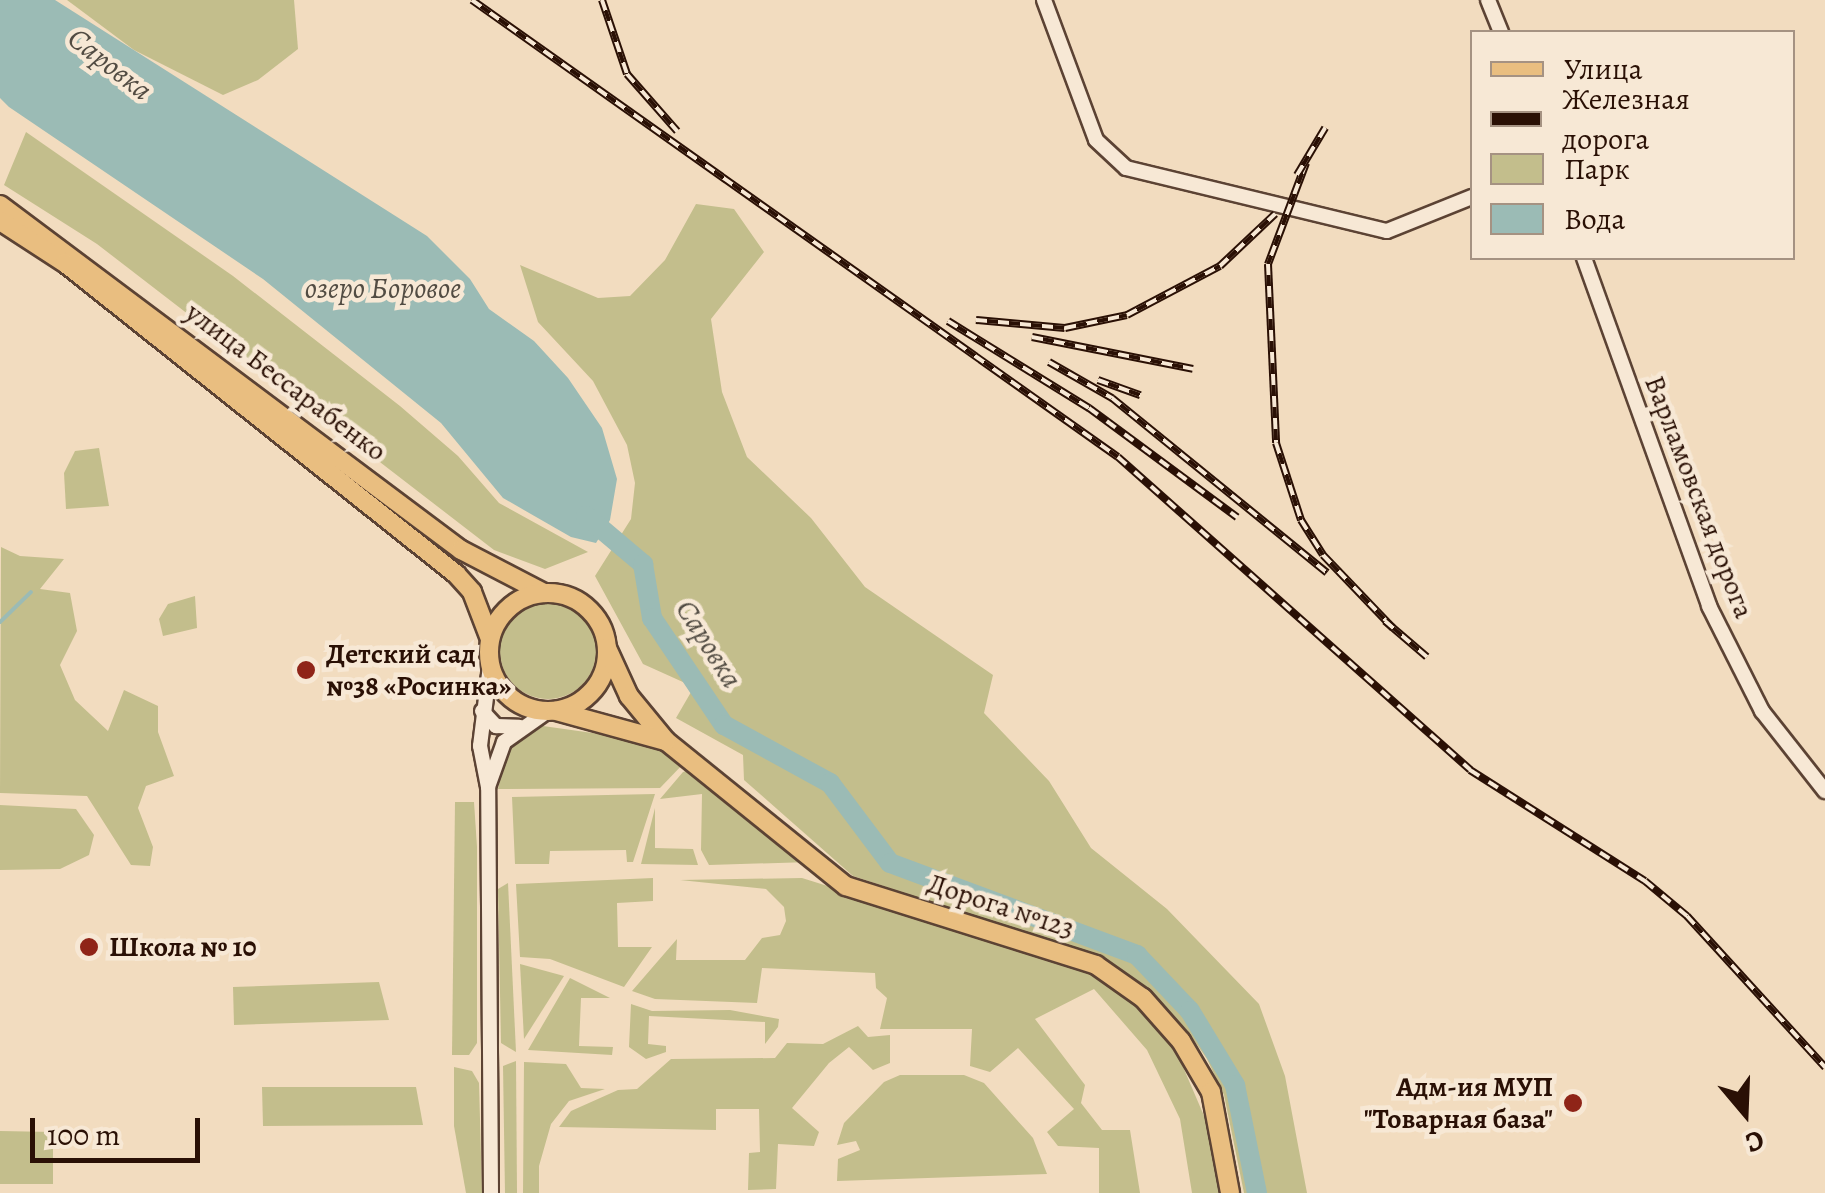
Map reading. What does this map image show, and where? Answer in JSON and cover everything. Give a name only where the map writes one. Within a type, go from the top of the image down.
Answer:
[{"type":"main road","name":"улица Бессарабенко","points":[[0,205],[456,574],[472,592],[490,639]]},
{"type":"main road","name":"улица Бессарабенко","points":[[0,222],[123,301],[461,550],[544,593]]},
{"type":"main road","points":[[544,593],[583,604],[600,624],[607,648],[603,674],[588,694],[551,711],[512,698],[490,666],[490,639],[515,602],[544,593]]},
{"type":"main road","name":"Дорога №123","points":[[607,648],[629,696],[666,741],[846,886],[1096,965],[1143,998],[1181,1041],[1211,1092],[1230,1193]]},
{"type":"main road","name":"Дорога №123","points":[[551,711],[666,741]]},
{"type":"street","points":[[1044,0],[1096,140],[1126,168],[1387,230],[1470,198]]},
{"type":"street","points":[[1488,0],[1500,30]]},
{"type":"street","name":"Варламовская дорога","points":[[1585,260],[1709,606],[1762,711],[1825,791]]},
{"type":"street","points":[[488,787],[481,777],[482,711],[490,666]]},
{"type":"street","points":[[482,711],[496,726],[518,726]]},
{"type":"street","points":[[490,1193],[488,787],[504,742],[518,726],[551,711]]},
{"type":"green space","points":[[67,0],[294,0],[298,49],[258,80],[223,95],[134,50]]},
{"type":"green space","points":[[26,132],[233,276],[400,406],[458,456],[499,503],[588,552],[545,569],[494,550],[97,244],[4,185]]},
{"type":"green space","points":[[696,204],[734,209],[764,252],[711,319],[722,392],[747,457],[811,518],[865,587],[993,675],[984,713],[1049,781],[1091,848],[1167,909],[1259,1004],[1285,1076],[1307,1193],[1244,1193],[1224,1095],[1207,1059],[1186,1029],[1110,961],[853,876],[744,780],[743,755],[676,718],[694,687],[643,664],[595,576],[631,519],[635,483],[627,445],[593,381],[538,322],[520,265],[598,298],[630,296],[665,260]]},
{"type":"green space","points":[[99,448],[109,506],[66,509],[64,473],[75,451]]},
{"type":"green space","points":[[1,547],[20,556],[64,559],[40,589],[70,593],[77,631],[60,665],[75,700],[108,731],[124,690],[158,706],[158,732],[174,776],[146,786],[138,808],[153,847],[150,866],[131,865],[87,796],[0,793]]},
{"type":"green space","points":[[195,596],[197,628],[163,636],[159,619],[168,604]]},
{"type":"green space","points":[[548,603],[566,607],[582,617],[592,633],[596,651],[592,669],[582,685],[566,695],[548,699],[530,695],[514,685],[504,669],[500,651],[504,633],[514,617],[530,607]]},
{"type":"green space","points":[[543,726],[628,738],[671,749],[686,761],[660,788],[498,789],[507,749]]},
{"type":"green space","points":[[697,768],[810,862],[709,865],[701,850],[702,794],[660,799],[683,772]]},
{"type":"green space","points":[[655,794],[633,862],[627,862],[626,850],[550,851],[549,864],[515,864],[512,797]]},
{"type":"green space","points":[[455,802],[474,802],[477,847],[477,1043],[469,1055],[452,1055]]},
{"type":"green space","points":[[0,805],[76,809],[94,835],[89,855],[60,869],[0,870]]},
{"type":"green space","points":[[655,808],[655,848],[693,849],[698,865],[641,864]]},
{"type":"green space","points":[[653,878],[653,901],[617,903],[618,947],[652,947],[624,987],[550,959],[520,957],[516,884]]},
{"type":"green space","points":[[802,878],[1092,969],[1129,998],[1174,1046],[1214,1139],[1221,1193],[1192,1193],[1180,1119],[1147,1050],[1094,989],[1035,1019],[1085,1085],[1081,1103],[1102,1130],[1130,1130],[1140,1193],[1099,1193],[1099,1148],[1058,1146],[1047,1132],[1074,1109],[1018,1048],[990,1072],[970,1066],[972,1029],[880,1029],[887,998],[876,988],[875,973],[762,968],[757,1003],[655,999],[632,991],[677,939],[676,960],[745,960],[762,938],[780,935],[786,921],[784,907],[766,889],[680,880]]},
{"type":"green space","points":[[508,883],[516,1052],[501,1043],[498,889]]},
{"type":"green space","points":[[520,964],[564,976],[524,1039]]},
{"type":"green space","points":[[570,978],[610,998],[581,998],[579,1046],[613,1047],[612,1055],[528,1050]]},
{"type":"green space","points":[[379,982],[389,1020],[234,1025],[233,987]]},
{"type":"green space","points":[[631,1004],[652,1011],[730,1010],[779,1019],[778,1027],[765,1044],[765,1022],[649,1016],[648,1044],[666,1046],[666,1052],[646,1059],[629,1047]]},
{"type":"green space","points":[[858,1026],[868,1037],[890,1035],[890,1063],[873,1070],[849,1047],[829,1063],[792,1108],[819,1132],[814,1146],[778,1144],[776,1189],[748,1190],[749,1153],[760,1152],[759,1109],[716,1109],[716,1130],[559,1127],[571,1111],[618,1090],[637,1089],[671,1059],[775,1058],[787,1043],[823,1044]]},
{"type":"green space","points":[[516,1061],[517,1193],[505,1193],[503,1066]]},
{"type":"green space","points":[[524,1062],[566,1064],[581,1088],[605,1089],[569,1101],[551,1124],[539,1166],[539,1193],[523,1193]]},
{"type":"green space","points":[[454,1067],[472,1071],[479,1083],[482,1193],[466,1193],[454,1126]]},
{"type":"green space","points":[[900,1075],[964,1075],[984,1083],[1033,1138],[1047,1174],[837,1181],[838,1159],[860,1150],[856,1141],[837,1145],[844,1123],[884,1082]]},
{"type":"green space","points":[[262,1087],[416,1087],[423,1125],[263,1126]]},
{"type":"green space","points":[[0,1131],[53,1132],[53,1184],[0,1184]]},
{"type":"water","name":"озеро Боровое","points":[[0,0],[55,0],[427,236],[470,279],[489,309],[534,341],[568,378],[602,428],[617,479],[610,520],[596,543],[571,537],[503,498],[441,423],[263,279],[9,107],[0,98]]},
{"type":"waterway","name":"Саровка","points":[[586,516],[643,564],[652,618],[724,725],[830,783],[890,863],[1137,955],[1190,1011],[1235,1085],[1257,1193]]},
{"type":"waterway","points":[[0,622],[31,592]]},
{"type":"railway","points":[[472,0],[1118,457],[1470,770],[1645,881],[1687,916],[1825,1067]]},
{"type":"railway","points":[[602,0],[627,74],[677,131]]},
{"type":"railway","points":[[1297,175],[1325,128]]},
{"type":"railway","points":[[1306,163],[1268,264],[1276,443],[1301,520],[1323,555],[1393,628]]},
{"type":"railway","points":[[976,320],[1065,328],[1127,315],[1220,266],[1275,214]]},
{"type":"railway","points":[[948,321],[1089,408],[1237,517]]},
{"type":"railway","points":[[1032,337],[1193,369]]},
{"type":"railway","points":[[1049,362],[1112,398],[1327,573]]},
{"type":"railway","points":[[1098,380],[1140,395]]},
{"type":"railway","points":[[1385,621],[1427,657]]},
{"type":"place","name":"Детский сад №38 «Росинка»","points":[[306,670]]},
{"type":"place","name":"Школа № 10","points":[[89,947]]},
{"type":"place","name":"Адм-ия МУП \"Товарная база\"","points":[[1573,1103]]}]
